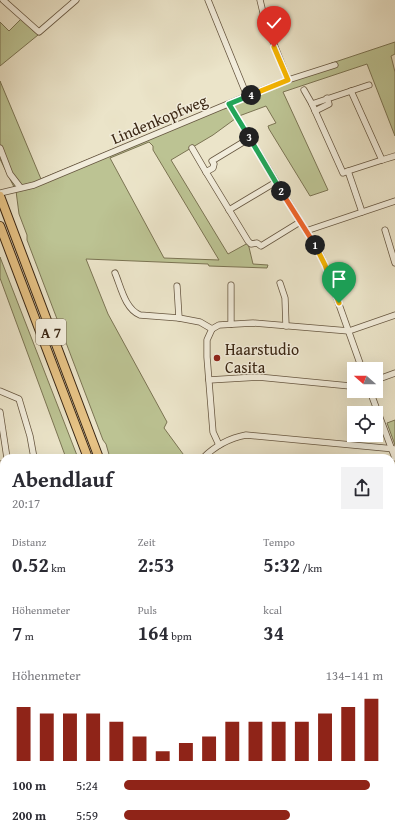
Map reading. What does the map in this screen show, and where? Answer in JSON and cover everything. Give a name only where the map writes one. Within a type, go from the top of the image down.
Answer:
[{"type":"highway","name":"A 7","points":[[0,196],[97,454]]},
{"type":"highway","name":"A 7","points":[[0,226],[86,454]]},
{"type":"street","points":[[3,0],[39,32],[76,0]]},
{"type":"street","points":[[208,0],[247,96]]},
{"type":"street","points":[[260,0],[265,21],[288,80]]},
{"type":"street","name":"Lindenkopfweg","points":[[0,192],[34,185],[247,96],[288,80],[335,65]]},
{"type":"street","points":[[312,104],[369,85]]},
{"type":"street","points":[[304,90],[312,104],[343,173],[395,156]]},
{"type":"street","points":[[351,90],[382,160]]},
{"type":"street","points":[[315,111],[329,104],[327,98]]},
{"type":"street","points":[[229,104],[319,251],[360,362]]},
{"type":"street","points":[[206,172],[213,167],[212,161],[250,138]]},
{"type":"street","points":[[0,148],[10,174],[18,188]]},
{"type":"street","points":[[192,148],[249,243],[257,243],[261,246],[300,222]]},
{"type":"street","points":[[348,171],[362,212]]},
{"type":"street","points":[[229,210],[276,182]]},
{"type":"street","points":[[306,231],[395,201]]},
{"type":"street","points":[[384,230],[393,250],[395,263]]},
{"type":"street","points":[[115,273],[130,309],[136,314],[179,318],[200,322],[212,329]]},
{"type":"street","points":[[280,283],[285,298],[286,326]]},
{"type":"street","points":[[231,285],[232,324]]},
{"type":"street","points":[[177,286],[179,318]]},
{"type":"street","points":[[219,445],[212,432],[207,340],[212,329],[219,325],[253,323],[349,331],[395,314]]},
{"type":"street","points":[[383,377],[395,373]]},
{"type":"street","points":[[209,380],[258,377],[347,386]]},
{"type":"street","points":[[0,391],[19,399],[30,436],[33,454]]},
{"type":"street","points":[[208,454],[219,445],[237,437],[254,435],[393,448],[373,398]]},
{"type":"street","points":[[0,412],[6,454]]},
{"type":"green space","points":[[21,19],[38,35],[0,66],[0,22],[9,31]]},
{"type":"green space","points":[[395,42],[395,54],[391,56],[395,72],[395,136],[367,64],[283,92],[328,190],[310,196],[269,129],[268,126],[276,123],[266,106],[239,116],[213,135],[171,160],[228,254],[248,243],[253,264],[268,265],[267,268],[86,259],[108,314],[167,422],[164,428],[183,454],[109,454],[27,240],[27,235],[19,214],[16,191],[0,159],[0,81],[41,179],[222,104],[224,109],[332,63]],"holes":[[[149,142],[153,146],[153,150],[219,260],[164,258],[110,158]]]},
{"type":"green space","points":[[0,257],[76,454],[65,454],[0,278]]},
{"type":"green space","points":[[395,420],[395,445],[387,423]]},
{"type":"place","name":"Haarstudio Casita","points":[[217,358]]},
{"type":"route","points":[[274,47],[288,80],[229,104],[319,251],[339,303]]}]
